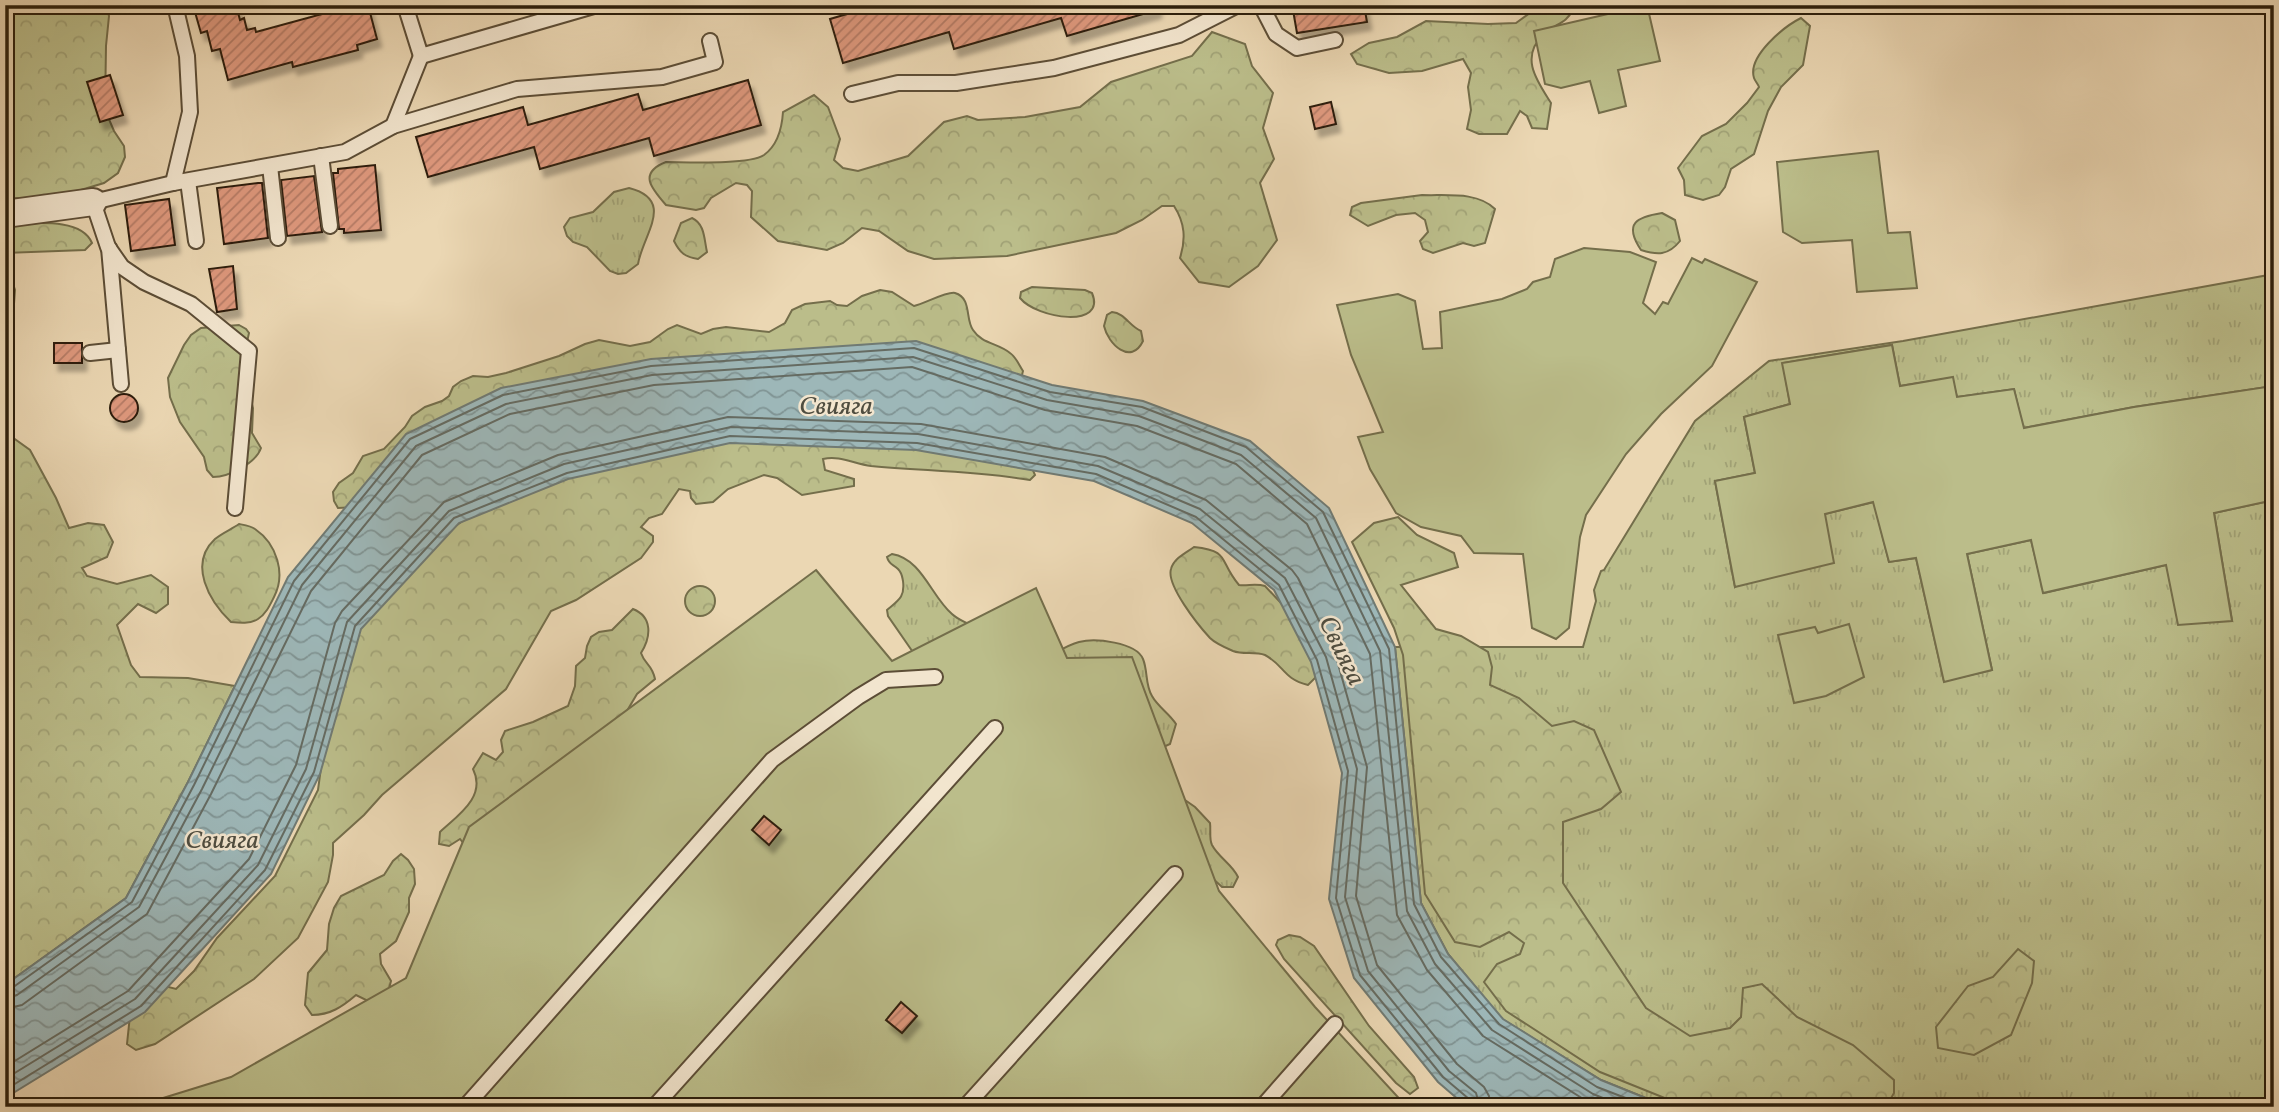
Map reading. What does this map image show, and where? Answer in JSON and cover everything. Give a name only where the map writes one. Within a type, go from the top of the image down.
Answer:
[{"type":"street","points":[[5,215],[93,202]]},
{"type":"lane","points":[[173,183],[190,112],[187,56],[175,5]]},
{"type":"lane","points":[[393,126],[421,56],[405,5]]},
{"type":"lane","points":[[421,56],[597,5]]},
{"type":"lane","points":[[852,94],[898,83],[956,83],[1054,68],[1179,35],[1238,5]]},
{"type":"lane","points":[[1261,5],[1276,34],[1297,48],[1335,40]]},
{"type":"lane","points":[[121,384],[108,247],[93,202],[173,183],[345,152],[393,126],[517,89],[662,77],[715,62],[710,41]]},
{"type":"lane","points":[[321,156],[330,226]]},
{"type":"lane","points":[[270,166],[278,238]]},
{"type":"lane","points":[[188,181],[196,240]]},
{"type":"lane","points":[[108,247],[122,267],[144,282],[191,304],[249,351],[235,508]]},
{"type":"lane","points":[[90,353],[118,349]]},
{"type":"lane","points":[[465,1107],[772,760],[858,697],[886,680],[935,677]]},
{"type":"lane","points":[[654,1107],[995,728]]},
{"type":"lane","points":[[965,1107],[1175,874]]},
{"type":"lane","points":[[1262,1107],[1335,1024]]},
{"type":"green space","points":[[5,5],[106,5],[109,16],[105,110],[124,146],[125,157],[118,173],[104,183],[51,199],[5,198]]},
{"type":"green space","points":[[1541,5],[1570,5],[1573,9],[1564,21],[1544,34],[1533,51],[1536,78],[1551,103],[1547,129],[1532,128],[1527,116],[1520,111],[1507,134],[1479,134],[1467,129],[1471,110],[1468,87],[1471,73],[1463,59],[1422,71],[1389,73],[1357,64],[1351,54],[1369,43],[1397,37],[1426,21],[1516,23]]},
{"type":"green space","points":[[1647,5],[1660,61],[1618,70],[1626,106],[1599,113],[1590,81],[1561,88],[1545,84],[1534,31]]},
{"type":"green space","points":[[1801,18],[1810,26],[1803,65],[1781,87],[1768,111],[1754,154],[1731,169],[1719,195],[1703,200],[1685,195],[1684,180],[1678,168],[1702,136],[1726,124],[1747,103],[1759,87],[1753,69],[1756,60],[1777,35]]},
{"type":"green space","points":[[1212,32],[1245,44],[1252,66],[1273,93],[1263,128],[1274,159],[1260,183],[1277,240],[1258,266],[1229,287],[1199,282],[1180,258],[1183,231],[1174,206],[1162,206],[1116,233],[1007,256],[934,259],[908,251],[879,231],[862,228],[843,243],[827,250],[778,241],[751,217],[752,191],[747,185],[736,183],[711,198],[704,208],[696,210],[666,205],[650,181],[652,171],[666,162],[731,162],[764,155],[773,146],[778,135],[783,112],[814,95],[828,107],[840,139],[834,160],[843,168],[858,171],[908,156],[944,122],[967,116],[978,120],[1025,117],[1080,107],[1111,82],[1192,56]]},
{"type":"green space","points":[[1878,151],[1888,233],[1910,232],[1917,288],[1857,292],[1852,240],[1802,243],[1783,232],[1777,162]]},
{"type":"green space","points":[[629,188],[643,193],[651,201],[653,219],[638,264],[626,273],[618,274],[610,271],[587,247],[573,242],[564,227],[570,218],[593,212],[614,192]]},
{"type":"green space","points":[[1422,195],[1470,197],[1488,203],[1495,209],[1485,243],[1474,246],[1463,243],[1433,253],[1423,249],[1420,241],[1428,232],[1425,220],[1415,213],[1396,215],[1368,226],[1350,215],[1352,207],[1361,203]]},
{"type":"green space","points":[[1662,213],[1675,220],[1680,241],[1662,253],[1641,250],[1633,233],[1635,223]]},
{"type":"green space","points":[[692,218],[702,228],[707,252],[698,259],[683,254],[674,241],[681,223]]},
{"type":"green space","points":[[5,224],[66,225],[86,234],[92,243],[85,250],[5,253]]},
{"type":"green space","points":[[1584,248],[1630,252],[1656,262],[1643,303],[1655,314],[1663,302],[1668,304],[1692,258],[1702,263],[1705,259],[1757,282],[1712,366],[1661,414],[1626,454],[1586,515],[1580,537],[1569,628],[1556,639],[1532,628],[1523,554],[1474,553],[1461,536],[1421,527],[1396,513],[1370,469],[1358,437],[1383,432],[1351,355],[1337,305],[1398,294],[1415,301],[1423,349],[1442,348],[1440,312],[1502,299],[1527,289],[1533,282],[1550,277],[1555,259]]},
{"type":"green space","points":[[5,271],[10,275],[15,290],[10,359],[5,371]]},
{"type":"green space","points":[[2274,274],[2274,415],[2266,387],[2134,407],[2023,428],[2014,389],[1957,397],[1952,378],[1900,386],[1892,345],[1783,363],[1790,404],[1744,417],[1755,473],[1715,481],[1735,587],[1825,514],[1874,502],[1889,562],[1916,558],[1944,681],[1992,670],[1967,554],[2031,540],[2044,593],[2166,565],[2232,620],[2214,513],[2274,500],[2274,1107],[1992,1107],[1950,1099],[1936,1107],[1668,1107],[1601,1080],[1502,1019],[1448,954],[1421,903],[1395,647],[1583,647],[1596,601],[1594,590],[1601,571],[1695,421],[1769,361],[1903,341]]},
{"type":"green space","points":[[1032,287],[1085,290],[1092,293],[1094,304],[1089,312],[1080,316],[1054,315],[1029,305],[1020,298],[1021,292]]},
{"type":"green space","points":[[880,290],[892,292],[914,306],[947,294],[955,293],[960,296],[966,304],[973,330],[981,338],[1016,359],[1023,371],[1021,379],[357,507],[338,508],[334,501],[333,492],[339,483],[353,473],[363,456],[384,449],[412,416],[425,407],[442,401],[449,396],[453,387],[473,376],[488,377],[506,373],[599,340],[630,346],[650,342],[677,325],[701,334],[726,327],[769,332],[785,323],[792,310],[805,304],[830,301],[847,306],[862,296]]},
{"type":"green space","points":[[1112,312],[1141,331],[1143,341],[1132,352],[1120,350],[1106,333],[1104,326],[1107,315]]},
{"type":"green space","points":[[239,325],[249,333],[242,365],[253,408],[252,433],[261,448],[254,459],[241,468],[227,475],[213,477],[207,470],[204,457],[180,422],[170,397],[168,378],[191,335],[201,328]]},
{"type":"green space","points":[[1892,345],[1900,386],[1953,377],[1957,397],[2014,389],[2024,428],[2134,407],[2266,387],[2274,415],[2274,500],[2214,513],[2232,621],[2178,625],[2166,565],[2043,593],[2031,540],[1967,554],[1992,670],[1944,682],[1916,558],[1889,562],[1873,502],[1825,514],[1834,563],[1735,587],[1715,481],[1755,473],[1744,417],[1790,404],[1782,363]]},
{"type":"green space","points":[[5,432],[30,450],[69,528],[88,523],[104,525],[113,542],[107,557],[82,568],[87,576],[117,584],[151,575],[168,587],[168,604],[156,613],[138,604],[117,625],[131,665],[140,677],[188,678],[235,686],[126,898],[5,985]]},
{"type":"green space","points":[[864,435],[1029,461],[1035,475],[1030,480],[871,466],[829,458],[823,459],[825,470],[854,479],[854,486],[802,495],[777,478],[764,475],[728,489],[713,502],[696,504],[690,491],[679,489],[662,514],[649,518],[641,527],[653,536],[653,542],[641,558],[576,600],[551,611],[506,689],[382,795],[333,843],[328,882],[298,938],[254,979],[155,1044],[136,1050],[127,1044],[131,1006],[157,984],[176,989],[194,971],[217,938],[275,876],[318,790],[328,716],[361,622],[434,541],[497,497],[552,478],[739,440]]},
{"type":"green space","points":[[1398,517],[1417,535],[1454,553],[1458,567],[1401,585],[1436,629],[1461,636],[1488,652],[1492,667],[1490,685],[1519,698],[1552,726],[1574,721],[1594,730],[1621,792],[1601,809],[1563,822],[1563,883],[1646,1008],[1690,1036],[1730,1028],[1741,1017],[1743,988],[1762,984],[1797,1017],[1853,1045],[1894,1080],[1894,1093],[1886,1107],[1687,1107],[1600,1072],[1506,1011],[1484,982],[1497,964],[1520,954],[1524,943],[1509,932],[1480,947],[1455,942],[1425,894],[1403,655],[1394,628],[1352,542],[1374,523]]},
{"type":"green space","points":[[239,524],[253,528],[263,535],[274,551],[279,569],[278,588],[268,609],[258,619],[245,623],[231,622],[215,604],[202,571],[207,549],[215,539]]},
{"type":"green space","points":[[1194,547],[1219,554],[1239,585],[1265,586],[1295,618],[1319,674],[1308,685],[1288,676],[1265,655],[1233,651],[1215,642],[1205,632],[1184,605],[1171,576],[1175,562]]},
{"type":"green space","points":[[892,554],[902,557],[919,570],[952,614],[986,631],[1055,653],[1079,642],[1104,641],[1124,645],[1139,653],[1146,668],[1152,696],[1176,724],[1170,744],[1157,750],[917,658],[888,616],[887,610],[895,604],[903,591],[900,572],[887,557]]},
{"type":"green space","points":[[816,570],[892,661],[1036,588],[1067,658],[1132,657],[1219,891],[1315,1007],[1407,1107],[134,1107],[231,1077],[406,978],[469,827]]},
{"type":"green space","points":[[700,586],[710,591],[715,601],[710,611],[700,616],[690,611],[685,601],[690,591]]},
{"type":"green space","points":[[633,609],[647,622],[647,640],[641,653],[655,679],[637,694],[621,721],[472,854],[460,839],[449,846],[439,844],[440,832],[462,812],[473,797],[476,779],[473,769],[483,753],[496,760],[503,752],[501,740],[505,731],[568,706],[575,686],[576,666],[585,658],[591,637],[599,632],[612,630]]},
{"type":"green space","points":[[1849,624],[1864,677],[1826,696],[1794,703],[1778,635],[1815,627],[1818,633]]},
{"type":"green space","points":[[1172,791],[1195,807],[1210,823],[1212,845],[1238,877],[1233,887],[1222,887],[1210,876]]},
{"type":"green space","points":[[401,854],[414,869],[415,884],[409,898],[409,912],[396,941],[380,954],[381,964],[391,981],[388,993],[370,1002],[356,995],[336,1010],[312,1015],[305,1005],[308,973],[327,950],[329,924],[334,908],[341,896],[384,875]]},
{"type":"green space","points":[[1289,935],[1300,937],[1314,946],[1369,1026],[1414,1077],[1418,1088],[1410,1094],[1396,1083],[1284,959],[1276,945],[1278,940]]},
{"type":"green space","points":[[2018,949],[2034,961],[2032,983],[2011,1035],[1974,1055],[1938,1048],[1936,1027],[1968,986],[1993,977]]},
{"type":"water","name":"Свияга","points":[[916,341],[1052,385],[1143,401],[1250,441],[1329,508],[1395,647],[1421,903],[1448,954],[1503,1019],[1601,1080],[1668,1107],[1467,1107],[1438,1082],[1354,978],[1329,899],[1342,773],[1311,662],[1274,590],[1192,523],[1094,481],[916,450],[730,443],[568,479],[459,523],[361,629],[320,774],[271,874],[145,1012],[5,1098],[5,985],[126,898],[188,782],[288,577],[406,434],[501,388],[651,359]]},
{"type":"building","points":[[193,5],[236,5],[240,20],[244,18],[247,30],[255,28],[256,32],[355,5],[368,5],[377,39],[357,45],[358,50],[293,67],[292,62],[228,80],[220,49],[212,51],[207,31],[201,33]]},
{"type":"building","points":[[878,5],[1157,5],[1157,10],[1067,36],[1061,18],[954,49],[949,32],[843,63],[830,19]]},
{"type":"building","points":[[1323,5],[1364,5],[1367,22],[1297,33],[1293,10]]},
{"type":"building","points":[[110,75],[123,115],[100,122],[87,82]]},
{"type":"building","points":[[748,80],[761,125],[654,156],[649,138],[540,169],[534,147],[428,177],[416,137],[523,107],[528,125],[638,94],[643,110]]},
{"type":"building","points":[[1331,102],[1336,124],[1315,129],[1310,107]]},
{"type":"building","points":[[375,165],[381,230],[344,233],[344,229],[339,229],[333,173],[338,173],[338,169]]},
{"type":"building","points":[[314,176],[322,232],[287,236],[281,180]]},
{"type":"building","points":[[262,183],[268,238],[224,244],[217,188]]},
{"type":"building","points":[[169,199],[175,245],[131,251],[125,205]]},
{"type":"building","points":[[233,266],[237,309],[217,312],[209,269]]},
{"type":"building","points":[[54,343],[82,343],[82,363],[54,363]]},
{"type":"building","points":[[124,394],[134,398],[138,408],[134,418],[124,422],[114,418],[110,408],[114,398]]},
{"type":"building","points":[[764,816],[781,830],[769,845],[752,830]]},
{"type":"building","points":[[901,1002],[917,1016],[902,1033],[886,1020]]}]
